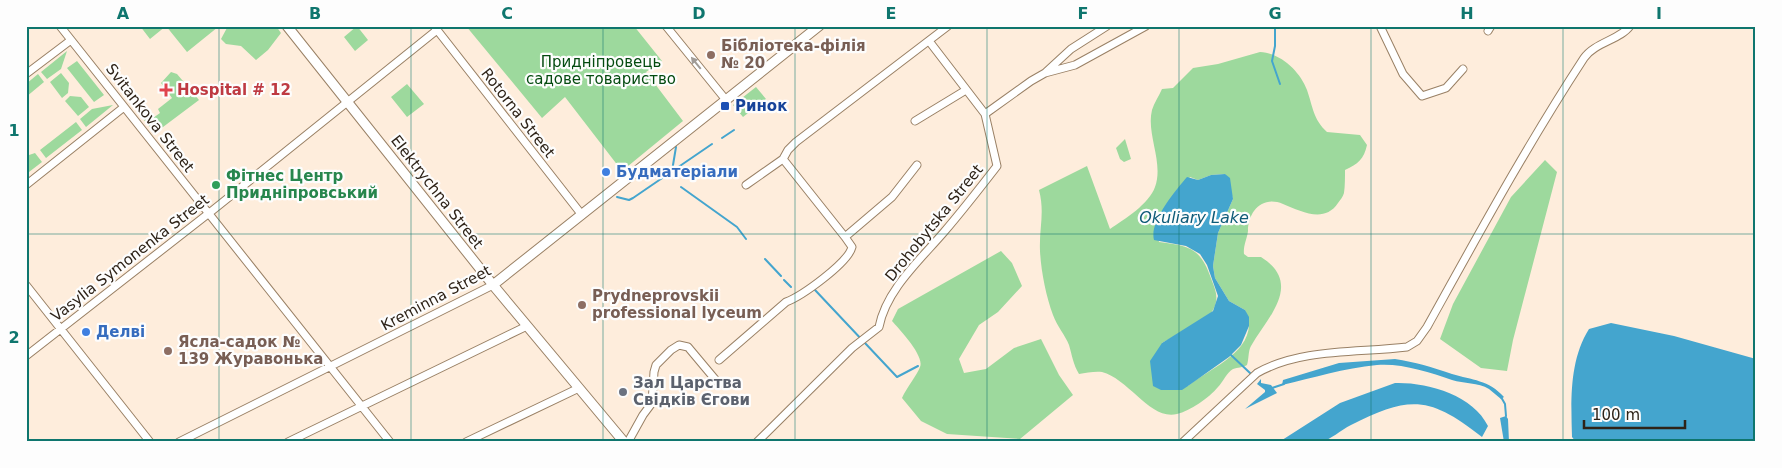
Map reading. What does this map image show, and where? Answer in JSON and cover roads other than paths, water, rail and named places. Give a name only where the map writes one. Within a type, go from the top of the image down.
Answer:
[{"type":"street","name":"Svitankova Street","points":[[60,26],[390,442]]},
{"type":"street","name":"Elektrychna Street","points":[[287,26],[493,285],[624,442]]},
{"type":"street","points":[[666,26],[726,100]]},
{"type":"street","name":"Kreminna Street","points":[[179,442],[493,285],[819,26]]},
{"type":"street","points":[[746,185],[783,159],[796,142],[948,26]]},
{"type":"street","points":[[929,41],[984,114],[1045,73],[1071,49],[1107,26]]},
{"type":"street","points":[[1045,73],[1075,65],[1146,26]]},
{"type":"street","points":[[1380,26],[1404,74],[1422,96],[1446,88],[1456,79],[1463,68]]},
{"type":"street","points":[[1183,442],[1257,374],[1283,360],[1407,347],[1416,341],[1427,327],[1524,155],[1585,55],[1605,41],[1627,31],[1630,26]]},
{"type":"street","name":"Vasylia Symonenka Street","points":[[26,356],[208,214],[435,28]]},
{"type":"street","name":"Rotorna Street","points":[[435,28],[582,215]]},
{"type":"street","points":[[26,74],[71,40]]},
{"type":"street","points":[[915,121],[966,90]]},
{"type":"street","points":[[26,185],[124,107]]},
{"type":"street","name":"Drohobytska Street","points":[[757,441],[858,343],[879,327],[881,314],[912,267],[944,233],[997,166],[984,114]]},
{"type":"street","points":[[719,360],[786,302],[798,298],[846,258],[852,247],[783,159]]},
{"type":"street","points":[[845,238],[892,197],[917,165]]},
{"type":"street","points":[[26,286],[150,442]]},
{"type":"street","points":[[288,442],[527,326]]},
{"type":"street","points":[[628,442],[643,415],[652,404],[656,365],[671,350],[679,346],[688,347],[719,384]]},
{"type":"street","points":[[466,442],[579,388]]},
{"type":"water","name":"Okuliary Lake","points":[[1225,174],[1230,178],[1233,199],[1218,233],[1213,266],[1215,278],[1229,301],[1245,310],[1249,317],[1249,326],[1241,345],[1229,357],[1182,390],[1161,390],[1153,386],[1150,361],[1162,343],[1213,311],[1218,296],[1207,265],[1200,254],[1186,246],[1154,240],[1155,225],[1164,207],[1187,177],[1198,180],[1211,175]]},
{"type":"water","points":[[1611,323],[1674,336],[1756,359],[1756,442],[1576,442],[1572,437],[1572,395],[1578,354],[1582,341],[1589,329]]},
{"type":"water","points":[[1395,359],[1480,381],[1498,391],[1504,397],[1501,399],[1489,389],[1480,385],[1396,365],[1353,368],[1282,385],[1283,380],[1339,363]]},
{"type":"water","points":[[1261,379],[1261,383],[1271,385],[1277,393],[1245,409],[1265,392],[1257,384]]},
{"type":"water","points":[[1395,383],[1421,385],[1448,392],[1472,406],[1488,426],[1482,437],[1464,423],[1433,407],[1419,404],[1405,405],[1389,408],[1371,415],[1321,442],[1279,442],[1340,403]]},
{"type":"water","points":[[1506,416],[1508,419],[1509,442],[1504,442],[1500,418]]},
{"type":"waterway","points":[[1275,26],[1275,46],[1272,61],[1280,84]]},
{"type":"waterway","points":[[722,138],[734,130]]},
{"type":"waterway","points":[[617,197],[629,200],[633,198],[712,144]]},
{"type":"waterway","points":[[672,171],[676,147]]},
{"type":"waterway","points":[[681,187],[737,227],[746,239]]},
{"type":"waterway","points":[[765,259],[781,276]]},
{"type":"waterway","points":[[784,280],[791,287]]},
{"type":"waterway","points":[[815,290],[897,377],[918,366]]},
{"type":"waterway","points":[[1231,355],[1250,373]]},
{"type":"waterway","points":[[1272,388],[1284,384]]},
{"type":"waterway","points":[[1501,397],[1505,404],[1506,416]]},
{"type":"place","name":"Бібліотека-філія № 20","points":[[711,55]]},
{"type":"place","name":"Hospital # 12","points":[[166,90]]},
{"type":"place","name":"Ринок","points":[[725,106]]},
{"type":"place","name":"Будматеріали","points":[[606,172]]},
{"type":"place","name":"Фітнес Центр Придніпровський","points":[[216,185]]},
{"type":"place","name":"Prydneprovskii professional lyceum","points":[[582,305]]},
{"type":"place","name":"Делві","points":[[86,332]]},
{"type":"place","name":"Ясла-садок № 139 Журавонька","points":[[168,351]]},
{"type":"place","name":"Зал Царства Свідків Єгови","points":[[623,392]]},
{"type":"park label","name":"Придніпровець садове товариство","points":[[601,70]]}]
